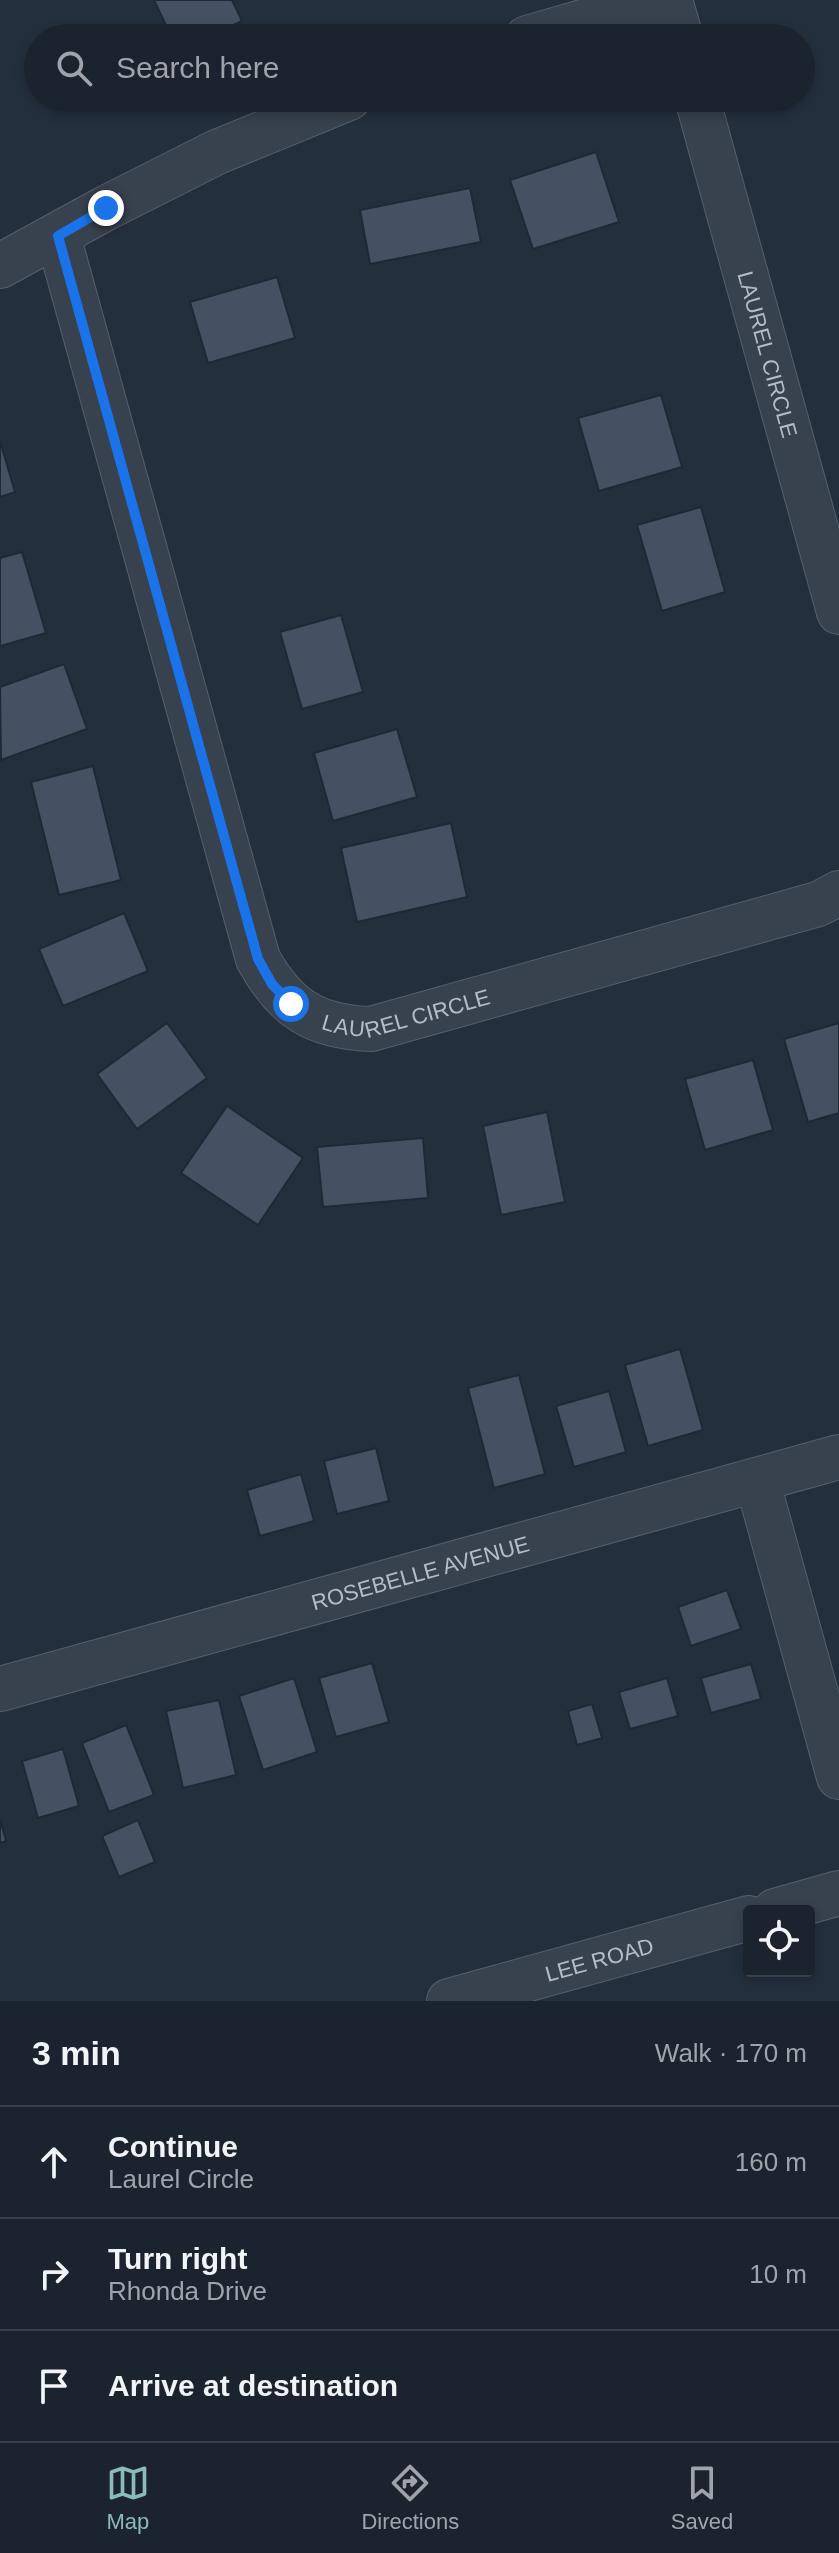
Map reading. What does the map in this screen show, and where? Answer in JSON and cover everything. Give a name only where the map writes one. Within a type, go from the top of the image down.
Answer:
[{"type":"street","points":[[576,24],[659,0]]},
{"type":"street","points":[[670,0],[677,24]]},
{"type":"street","points":[[0,266],[217,152],[315,112]]},
{"type":"street","name":"LAUREL CIRCLE","points":[[701,112],[839,612]]},
{"type":"street","name":"LAUREL CIRCLE","points":[[58,236],[258,959],[272,984],[291,1004],[315,1019],[342,1028],[371,1029],[818,904],[839,893]]},
{"type":"street","name":"ROSEBELLE AVENUE","points":[[0,1689],[839,1457]]},
{"type":"street","points":[[757,1480],[839,1777]]},
{"type":"street","points":[[796,1905],[839,1893]]},
{"type":"street","name":"LEE ROAD","points":[[449,2001],[743,1920]]},
{"type":"building","points":[[154,0],[232,0],[242,21],[236,24],[165,24]]},
{"type":"building","points":[[596,152],[619,222],[533,249],[510,180]]},
{"type":"building","points":[[470,188],[481,242],[370,264],[360,210]]},
{"type":"building","points":[[277,277],[295,338],[208,363],[190,302]]},
{"type":"building","points":[[661,395],[682,467],[599,491],[578,418]]},
{"type":"building","points":[[0,441],[15,492],[0,497]]},
{"type":"building","points":[[701,507],[725,592],[662,611],[637,525]]},
{"type":"building","points":[[22,552],[46,633],[0,646],[0,558]]},
{"type":"building","points":[[341,615],[363,692],[302,709],[280,632]]},
{"type":"building","points":[[64,664],[87,729],[1,760],[0,687]]},
{"type":"building","points":[[397,729],[417,797],[333,821],[314,753]]},
{"type":"building","points":[[93,766],[121,880],[59,895],[31,782]]},
{"type":"building","points":[[451,823],[467,897],[357,922],[341,848]]},
{"type":"building","points":[[124,913],[148,971],[63,1006],[39,949]]},
{"type":"building","points":[[167,1023],[207,1078],[137,1129],[97,1074]]},
{"type":"building","points":[[839,1023],[839,1113],[808,1122],[784,1039]]},
{"type":"building","points":[[753,1060],[773,1130],[705,1150],[685,1079]]},
{"type":"building","points":[[227,1106],[303,1158],[258,1225],[181,1173]]},
{"type":"building","points":[[547,1112],[565,1202],[501,1215],[483,1126]]},
{"type":"building","points":[[423,1138],[428,1198],[323,1207],[317,1147]]},
{"type":"building","points":[[680,1349],[703,1430],[648,1446],[625,1365]]},
{"type":"building","points":[[519,1375],[545,1474],[494,1488],[468,1388]]},
{"type":"building","points":[[609,1391],[626,1452],[574,1467],[556,1406]]},
{"type":"building","points":[[376,1448],[389,1501],[337,1514],[324,1461]]},
{"type":"building","points":[[301,1474],[314,1521],[260,1536],[247,1490]]},
{"type":"building","points":[[727,1590],[741,1629],[691,1646],[678,1607]]},
{"type":"building","points":[[372,1663],[389,1722],[336,1737],[319,1678]]},
{"type":"building","points":[[751,1664],[761,1699],[711,1713],[701,1678]]},
{"type":"building","points":[[294,1678],[317,1752],[263,1770],[239,1696]]},
{"type":"building","points":[[667,1678],[678,1716],[630,1729],[619,1692]]},
{"type":"building","points":[[219,1700],[236,1775],[183,1788],[166,1711]]},
{"type":"building","points":[[592,1704],[602,1738],[577,1745],[568,1711]]},
{"type":"building","points":[[126,1725],[154,1795],[109,1812],[82,1743]]},
{"type":"building","points":[[63,1749],[79,1806],[38,1818],[22,1761]]},
{"type":"building","points":[[0,1819],[6,1841],[0,1843]]},
{"type":"building","points":[[138,1820],[155,1862],[119,1877],[102,1836]]},
{"type":"route","points":[[106,208],[58,236],[258,959],[272,984],[291,1004]]}]
